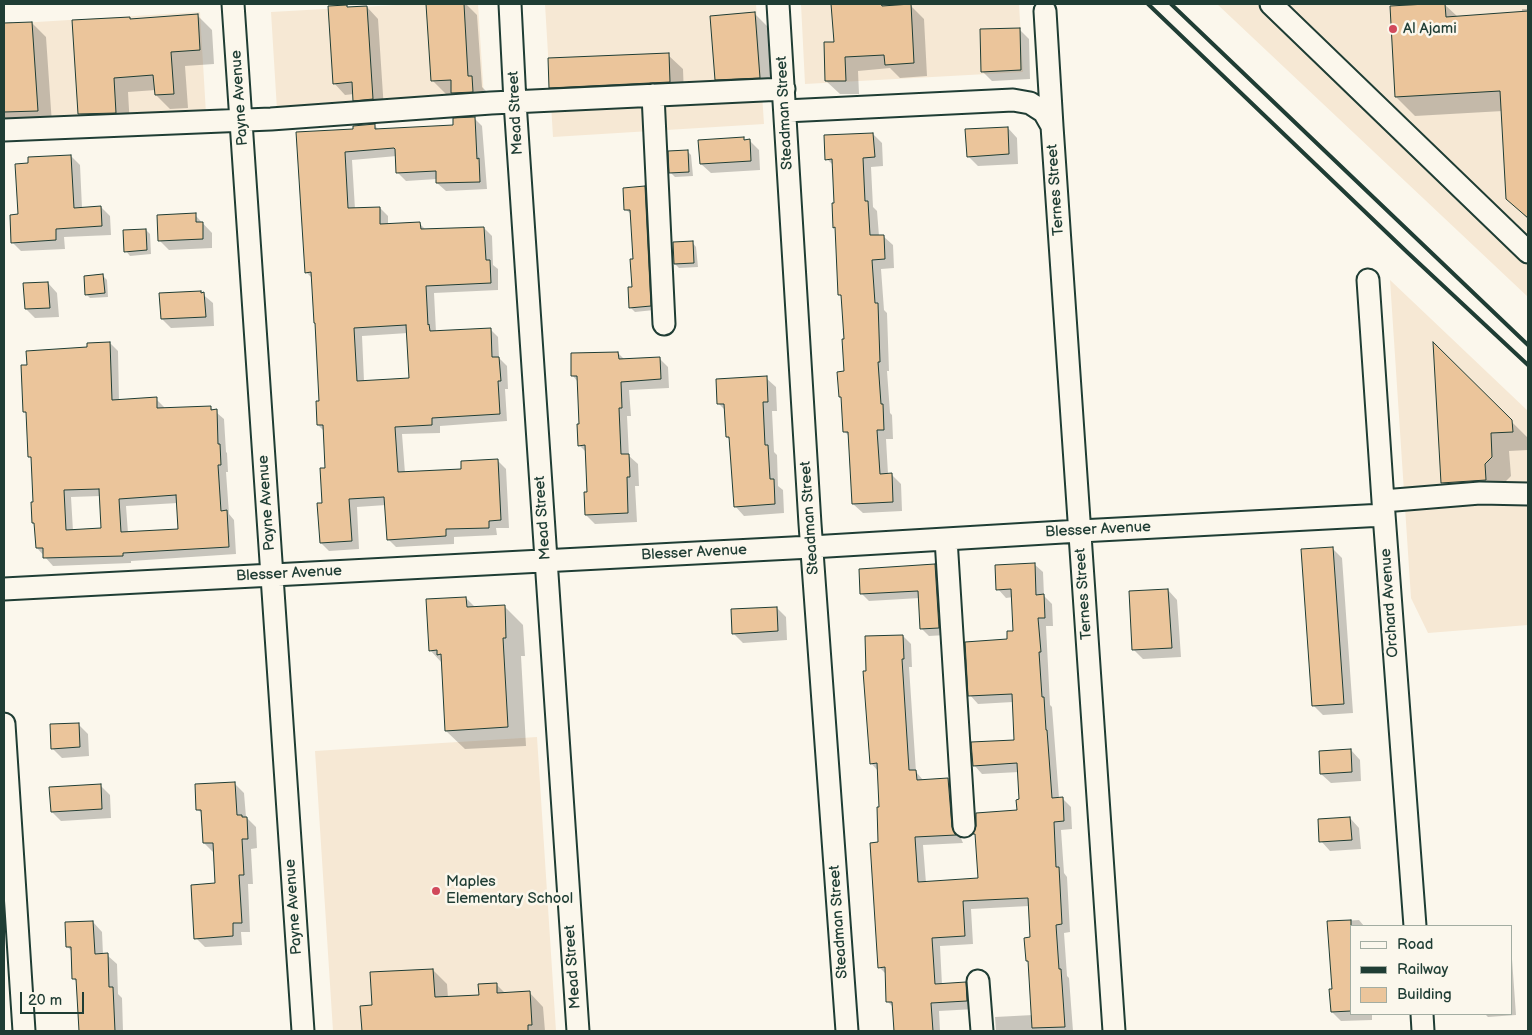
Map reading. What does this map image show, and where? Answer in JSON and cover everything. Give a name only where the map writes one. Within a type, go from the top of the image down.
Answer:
[{"type":"street","name":"Payne Avenue","points":[[233,4],[302,1031]]},
{"type":"street","name":"Mead Street","points":[[510,4],[578,1031]]},
{"type":"street","name":"Steadman Street","points":[[778,4],[811,547],[846,1031]]},
{"type":"street","points":[[1271,4],[1528,252]]},
{"type":"street","name":"Ternes Street","points":[[1045,11],[1114,1031]]},
{"type":"street","points":[[4,130],[271,119],[515,102],[784,89]]},
{"type":"street","points":[[653,96],[664,324]]},
{"type":"street","name":"Ternes Street","points":[[785,111],[1013,100],[1030,103],[1044,112],[1052,126]]},
{"type":"street","name":"Orchard Avenue","points":[[1368,280],[1383,508],[1415,925]]},
{"type":"street","name":"Blesser Avenue","points":[[4,589],[1080,531],[1383,508],[1480,493],[1528,494]]},
{"type":"street","points":[[946,539],[964,826]]},
{"type":"street","points":[[4,724],[24,1031]]},
{"type":"street","points":[[978,980],[982,1031]]},
{"type":"street","points":[[1422,1015],[1423,1031]]},
{"type":"shaded area","points":[[414,4],[478,4],[484,98],[277,110],[271,12]]},
{"type":"shaded area","points":[[545,4],[756,4],[764,124],[553,137]]},
{"type":"shaded area","points":[[801,4],[1019,4],[1023,72],[805,84]]},
{"type":"shaded area","points":[[1217,4],[1528,4],[1528,297]]},
{"type":"shaded area","points":[[200,12],[206,114],[4,125],[4,24]]},
{"type":"shaded area","points":[[1390,280],[1528,411],[1528,625],[1428,633],[1411,598]]},
{"type":"shaded area","name":"Maples Elementary School","points":[[537,737],[556,1031],[333,1031],[315,751]]},
{"type":"building","points":[[426,4],[464,4],[468,76],[472,76],[473,92],[451,93],[451,80],[431,81]]},
{"type":"building","points":[[831,4],[881,4],[882,6],[911,4],[914,63],[885,65],[884,55],[845,57],[846,81],[825,81],[824,42],[834,42]]},
{"type":"building","points":[[1445,4],[1446,17],[1528,11],[1528,218],[1506,199],[1500,91],[1395,97],[1390,6]]},
{"type":"building","points":[[347,5],[347,7],[367,6],[373,99],[353,101],[352,82],[333,84],[328,6]]},
{"type":"building","points":[[755,12],[760,78],[715,80],[710,16]]},
{"type":"building","points":[[198,14],[200,50],[171,52],[174,94],[155,95],[153,75],[114,78],[116,113],[78,114],[72,20],[130,17],[130,19]]},
{"type":"building","points":[[32,22],[38,111],[4,112],[4,23]]},
{"type":"building","points":[[1020,28],[1021,70],[981,72],[980,29]]},
{"type":"building","points":[[669,53],[670,82],[549,88],[548,58]]},
{"type":"building","points":[[475,117],[480,182],[436,183],[436,171],[396,173],[394,148],[345,152],[348,208],[380,207],[380,224],[420,222],[421,229],[484,227],[486,260],[490,260],[491,283],[426,286],[428,325],[430,331],[491,328],[492,357],[499,357],[501,381],[498,381],[500,414],[432,418],[432,425],[395,427],[398,472],[461,469],[461,461],[498,459],[501,520],[489,521],[489,528],[446,529],[446,536],[387,540],[384,497],[349,499],[352,541],[320,543],[317,503],[322,503],[320,468],[325,468],[323,425],[317,425],[316,401],[319,401],[315,323],[311,272],[305,273],[296,132],[353,129],[353,126],[375,124],[375,129],[453,125],[453,118]],"holes":[[[406,325],[409,378],[357,381],[354,328]]]},
{"type":"building","points":[[1008,127],[1009,154],[967,157],[965,129]]},
{"type":"building","points":[[873,133],[875,157],[863,158],[865,201],[868,201],[870,235],[884,235],[885,259],[872,260],[875,303],[878,303],[880,362],[878,362],[884,430],[877,430],[880,474],[892,473],[893,502],[852,504],[848,432],[843,432],[837,372],[844,371],[842,339],[844,339],[841,295],[838,295],[835,227],[833,228],[832,159],[825,160],[824,135]]},
{"type":"building","points":[[744,137],[744,140],[750,139],[751,161],[700,164],[698,140]]},
{"type":"building","points":[[688,150],[689,172],[669,173],[668,151]]},
{"type":"building","points":[[71,155],[74,208],[101,206],[102,226],[56,229],[56,240],[11,243],[10,215],[18,214],[15,164],[28,163],[28,157]]},
{"type":"building","points":[[645,186],[651,306],[629,308],[628,287],[632,287],[630,259],[633,259],[630,210],[624,210],[623,188]]},
{"type":"building","points":[[196,213],[196,222],[203,222],[203,239],[158,241],[157,215]]},
{"type":"building","points":[[146,229],[147,250],[124,252],[123,230]]},
{"type":"building","points":[[693,241],[694,263],[674,264],[673,242]]},
{"type":"building","points":[[103,274],[105,293],[85,295],[84,276]]},
{"type":"building","points":[[48,282],[50,308],[25,309],[23,283]]},
{"type":"building","points":[[201,291],[201,293],[204,292],[206,317],[161,319],[159,293]]},
{"type":"building","points":[[110,342],[112,400],[157,397],[157,408],[211,406],[211,410],[217,409],[221,465],[218,465],[221,511],[227,510],[229,547],[123,553],[123,556],[43,558],[43,548],[36,548],[34,523],[32,523],[31,457],[28,457],[26,412],[23,412],[21,365],[27,365],[26,351],[87,347],[87,343]],"holes":[[[99,489],[101,528],[66,530],[64,490]],[[176,495],[178,529],[121,532],[119,499]]]},
{"type":"building","points":[[1433,342],[1512,420],[1513,432],[1491,433],[1492,457],[1485,464],[1486,480],[1441,483]]},
{"type":"building","points":[[618,352],[619,359],[660,357],[661,379],[621,382],[622,408],[619,408],[621,454],[629,454],[630,477],[627,477],[628,513],[585,515],[584,492],[587,492],[585,445],[578,446],[577,376],[571,376],[571,353]]},
{"type":"building","points":[[767,376],[768,402],[763,402],[765,445],[768,445],[770,479],[774,479],[775,504],[734,507],[729,437],[726,437],[724,404],[717,404],[716,379]]},
{"type":"building","points":[[1333,547],[1344,704],[1312,706],[1301,549]]},
{"type":"building","points":[[1035,563],[1036,595],[1044,594],[1045,618],[1038,618],[1041,652],[1039,652],[1052,798],[1063,797],[1064,821],[1054,822],[1056,867],[1059,867],[1062,924],[1056,925],[1065,1027],[1032,1028],[1028,961],[1026,961],[1024,938],[1030,937],[1028,898],[963,901],[965,936],[932,938],[935,984],[966,982],[967,1001],[931,1003],[933,1031],[894,1031],[892,1002],[886,1002],[885,967],[878,968],[870,843],[878,842],[877,807],[879,807],[877,763],[870,764],[863,671],[866,671],[865,636],[903,635],[904,659],[902,659],[909,770],[916,770],[917,780],[948,778],[952,827],[956,835],[915,837],[918,882],[978,878],[975,834],[973,834],[976,826],[976,813],[1017,810],[1016,800],[1019,799],[1017,763],[973,766],[971,742],[1014,740],[1012,694],[968,696],[965,642],[1007,639],[1007,631],[1013,631],[1011,589],[996,590],[995,565]]},
{"type":"building","points":[[935,564],[939,628],[920,629],[918,591],[860,594],[859,569]]},
{"type":"building","points":[[1168,589],[1172,648],[1132,650],[1129,591]]},
{"type":"building","points":[[466,597],[467,607],[505,605],[506,638],[503,638],[508,727],[445,731],[441,654],[437,655],[437,650],[429,651],[426,599]]},
{"type":"building","points":[[777,607],[778,631],[732,634],[731,609]]},
{"type":"building","points":[[79,723],[80,747],[51,749],[50,724]]},
{"type":"building","points":[[1351,749],[1352,772],[1320,774],[1319,751]]},
{"type":"building","points":[[235,782],[237,815],[247,817],[248,839],[242,839],[244,875],[239,875],[242,923],[233,923],[233,936],[194,939],[191,885],[215,883],[213,843],[203,843],[201,810],[196,810],[195,784]]},
{"type":"building","points":[[101,784],[102,809],[51,812],[49,787]]},
{"type":"building","points":[[1350,817],[1352,840],[1319,842],[1318,819]]},
{"type":"building","points":[[1351,920],[1350,1011],[1331,1012],[1329,989],[1332,989],[1327,921]]},
{"type":"building","points":[[93,921],[95,954],[108,953],[109,987],[113,987],[115,1031],[79,1031],[76,979],[72,979],[71,947],[66,947],[65,922]]},
{"type":"building","points":[[433,969],[435,997],[479,995],[478,984],[497,983],[497,993],[530,991],[532,1025],[528,1025],[528,1031],[362,1031],[360,1006],[372,1005],[370,972]]},
{"type":"railway","points":[[1148,4],[1528,365]]},
{"type":"railway","points":[[1171,4],[1528,345]]},
{"type":"place","name":"Al Ajami","points":[[1393,29]]},
{"type":"place","name":"Maples Elementary School","points":[[436,891]]}]
